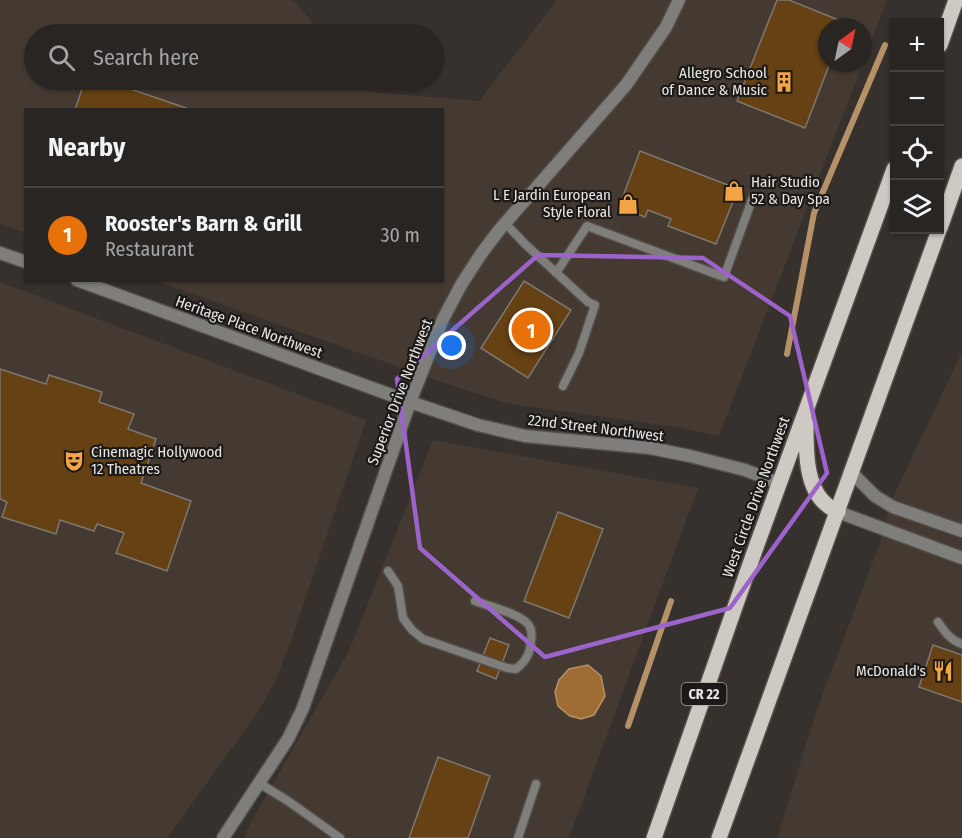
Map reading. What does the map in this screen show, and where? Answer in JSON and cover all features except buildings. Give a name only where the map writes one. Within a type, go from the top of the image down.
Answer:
[{"type":"main road","points":[[944,32],[956,0]]},
{"type":"main road","points":[[944,215],[962,166]]},
{"type":"main road","name":"West Circle Drive Northwest","points":[[654,838],[779,483],[890,180]]},
{"type":"main road","points":[[719,838],[937,234]]},
{"type":"main road","points":[[805,414],[810,476],[815,490],[824,503],[838,512]]},
{"type":"street","name":"Superior Drive Northwest","points":[[223,838],[288,739],[303,708],[410,402],[443,319],[461,285],[505,223],[626,85],[666,27],[680,0]]},
{"type":"street","points":[[0,253],[24,261]]},
{"type":"street","name":"Heritage Place Northwest","points":[[82,282],[410,402]]},
{"type":"street","name":"22nd Street Northwest","points":[[410,402],[478,425],[525,436],[650,448],[730,466],[779,483]]},
{"type":"street","points":[[852,473],[875,496],[893,507],[962,531]]},
{"type":"street","points":[[838,512],[962,558]]},
{"type":"lane","points":[[556,273],[587,226],[724,277],[753,197]]},
{"type":"lane","points":[[505,223],[556,273],[588,302],[595,305],[579,353],[564,386]]},
{"type":"lane","points":[[388,571],[398,586],[403,618],[423,639],[507,668],[516,669],[525,661],[530,649],[532,633],[527,623],[517,616],[475,601]]},
{"type":"lane","points":[[938,622],[946,635],[962,644]]},
{"type":"lane","points":[[259,783],[340,838]]},
{"type":"lane","points":[[518,838],[536,784]]},
{"type":"highlighted area","points":[[538,255],[703,258],[790,316],[827,473],[730,608],[545,657],[420,548],[397,379]]},
{"type":"shaded area","points":[[0,0],[292,0],[314,24],[24,24],[24,90],[369,90],[371,92],[479,101],[557,0],[887,0],[872,39],[872,18],[818,18],[818,72],[860,72],[719,436],[677,427],[510,404],[159,282],[444,282],[444,108],[24,108],[24,233],[0,223]]},
{"type":"shaded area","points":[[0,282],[366,420],[275,682],[257,713],[167,838],[0,838]]},
{"type":"shaded area","points":[[962,352],[962,838],[777,838],[817,709],[879,545],[892,499]]},
{"type":"shaded area","points":[[433,440],[698,488],[569,838],[244,838],[349,651]]},
{"type":"shaded area","points":[[588,665],[601,676],[605,696],[594,715],[581,719],[570,716],[558,706],[555,692],[559,680],[569,669]]},
{"type":"waterway","points":[[787,354],[814,213],[885,45]]},
{"type":"waterway","points":[[628,726],[671,601]]},
{"type":"place","name":"Allegro School of Dance & Music","points":[[784,82]]},
{"type":"place","name":"Hair Studio 52 & Day Spa","points":[[734,191]]},
{"type":"place","name":"L E Jardin European Style Floral","points":[[628,204]]},
{"type":"place","name":"Rooster's Barn & Grill","points":[[531,330]]},
{"type":"place","name":"Cinemagic Hollywood 12 Theatres","points":[[74,461]]},
{"type":"place","name":"McDonald's","points":[[943,671]]}]
